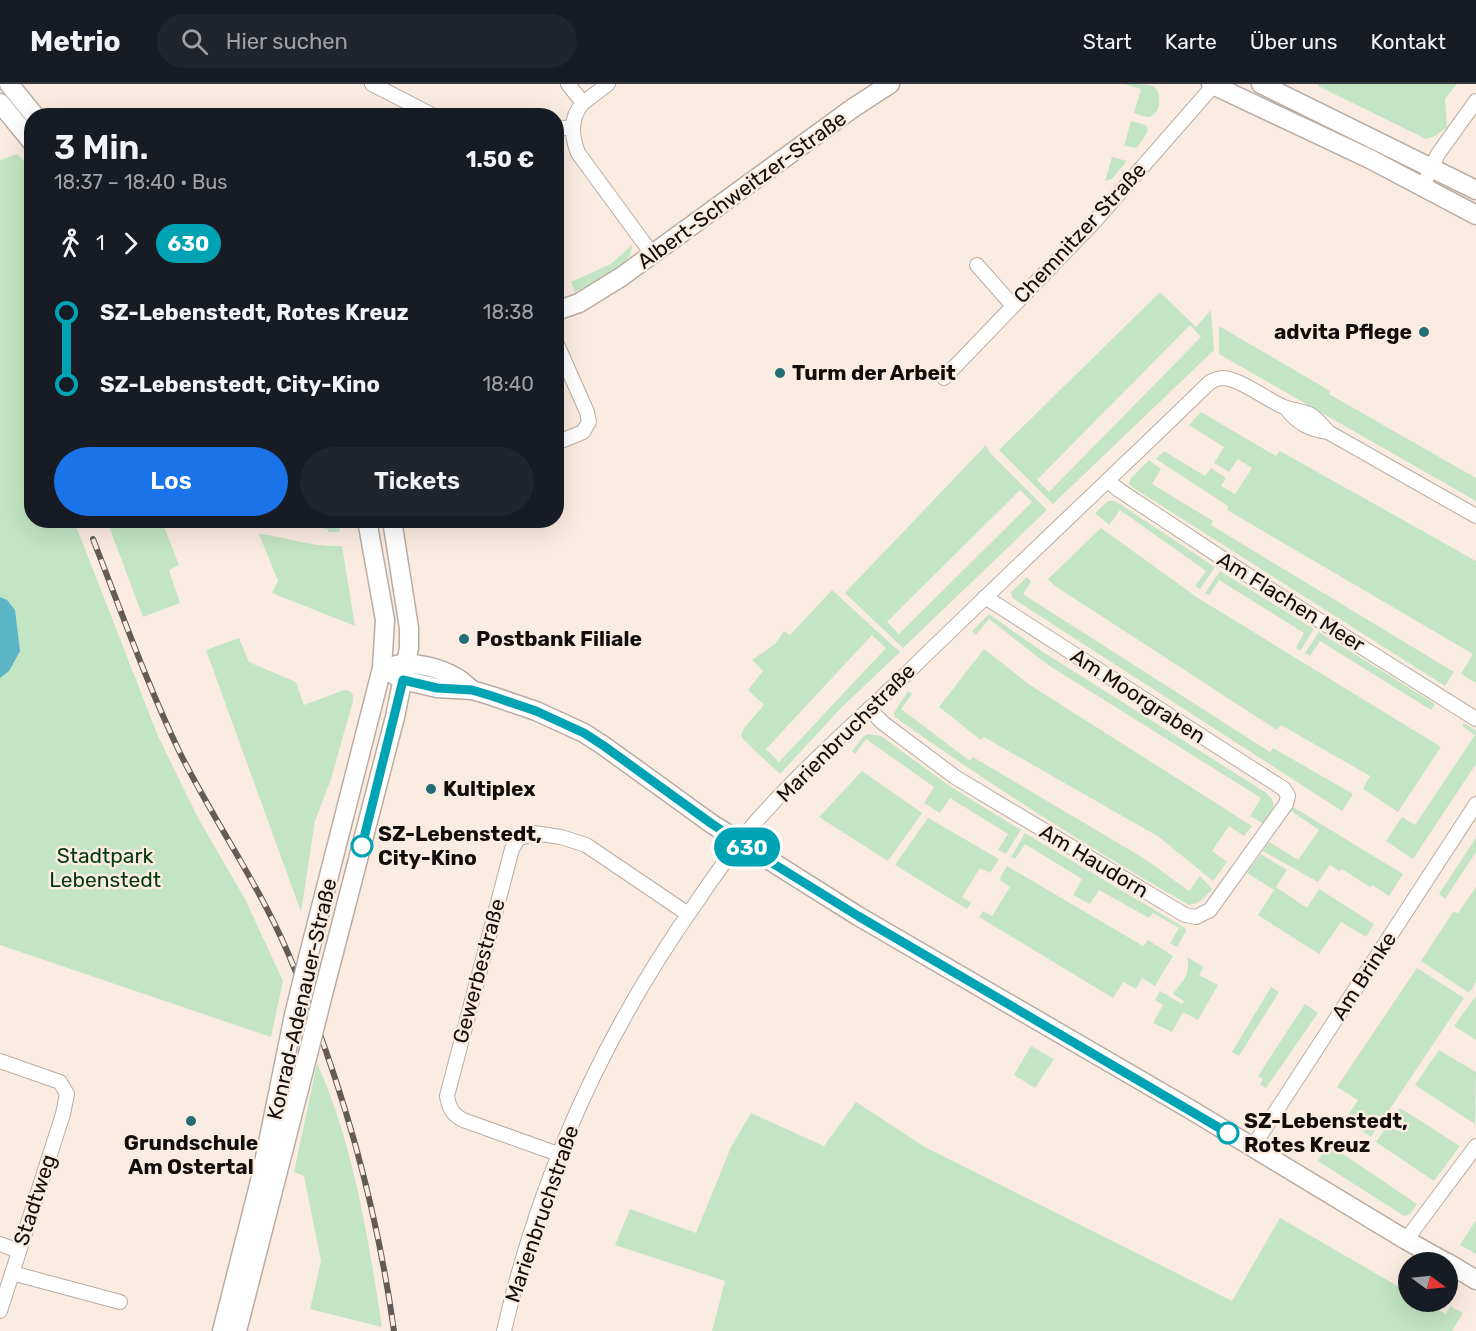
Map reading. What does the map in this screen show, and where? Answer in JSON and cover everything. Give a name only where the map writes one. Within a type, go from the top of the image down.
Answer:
[{"type":"street","points":[[9,84],[28,108]]},
{"type":"street","points":[[372,84],[418,108]]},
{"type":"street","points":[[568,84],[583,103]]},
{"type":"street","points":[[608,84],[583,103],[575,114],[573,127],[575,144],[586,165],[652,254]]},
{"type":"street","name":"Albert-Schweitzer-Straße","points":[[564,305],[577,297],[592,294],[621,277],[853,108],[890,84]]},
{"type":"street","points":[[1213,84],[1370,159],[1476,215]]},
{"type":"street","name":"Chemnitzer Straße","points":[[944,378],[1111,204],[1213,84]]},
{"type":"street","points":[[1261,84],[1476,190]]},
{"type":"street","points":[[1422,188],[1444,146],[1476,101]]},
{"type":"street","points":[[0,103],[24,132]]},
{"type":"street","points":[[564,128],[573,127]]},
{"type":"street","points":[[977,265],[1013,306]]},
{"type":"street","points":[[564,360],[589,418],[588,425],[583,432],[564,439]]},
{"type":"street","name":"Marienbruchstraße","points":[[504,1331],[558,1154],[608,1046],[667,943],[740,842],[789,787],[1210,382],[1223,378],[1237,382],[1286,408],[1303,426],[1328,432],[1476,516]]},
{"type":"street","name":"Am Flachen Meer","points":[[1108,481],[1252,578],[1476,719]]},
{"type":"street","name":"Konrad-Adenauer-Straße","points":[[222,1331],[261,1177],[294,1015],[382,668],[385,620],[368,528]]},
{"type":"street","name":"Konrad-Adenauer-Straße","points":[[237,1331],[405,671],[409,628],[393,528]]},
{"type":"street","name":"Am Moorgraben","points":[[985,597],[1284,789],[1288,796]]},
{"type":"street","points":[[382,668],[405,671],[422,665],[457,678],[472,690],[536,711],[584,733],[712,824],[858,916],[1427,1252]]},
{"type":"street","name":"Am Haudorn","points":[[869,709],[883,723],[956,777],[1185,915],[1196,917],[1203,914],[1218,900],[1286,804],[1288,796]]},
{"type":"street","name":"Am Brinke","points":[[1252,1148],[1476,804]]},
{"type":"street","name":"Gewerbestraße","points":[[558,1154],[454,1116],[447,1096],[512,849],[518,839],[534,833],[561,837],[586,845],[688,914]]},
{"type":"street","name":"Stadtweg","points":[[0,1061],[60,1082],[65,1088],[66,1101],[0,1311]]},
{"type":"street","points":[[1406,1240],[1476,1146]]},
{"type":"street","points":[[0,1244],[19,1251]]},
{"type":"street","points":[[1458,1269],[1476,1280]]},
{"type":"street","points":[[12,1273],[120,1302]]},
{"type":"green space","points":[[1124,84],[1153,86],[1159,98],[1156,113],[1148,117],[1134,113],[1141,89]]},
{"type":"green space","points":[[1319,84],[1457,84],[1445,99],[1447,127],[1435,136],[1426,139],[1318,86]]},
{"type":"green space","points":[[1131,121],[1146,125],[1148,131],[1137,148],[1124,146]]},
{"type":"green space","name":"Stadtpark Lebenstedt","points":[[17,154],[24,161],[24,528],[77,528],[158,736],[198,818],[245,899],[283,981],[271,1037],[0,945],[0,160]]},
{"type":"green space","points":[[1112,157],[1127,161],[1112,179],[1105,181]]},
{"type":"green space","points":[[632,245],[631,253],[619,268],[575,292],[571,282],[611,264]]},
{"type":"green space","points":[[1160,292],[1196,327],[1211,310],[1214,350],[1053,504],[999,450]],"holes":[[[1190,325],[1201,337],[1049,492],[1037,480]]]},
{"type":"green space","points":[[1219,326],[1330,391],[1329,394],[1476,478],[1476,501],[1219,354]]},
{"type":"green space","points":[[1201,412],[1276,456],[1280,451],[1476,561],[1476,683],[1461,674],[1473,654],[1227,510],[1228,506],[1156,459],[1164,451],[1205,476],[1211,468],[1226,478],[1221,486],[1235,494],[1252,468],[1238,459],[1229,472],[1214,463],[1224,447],[1189,425]]},
{"type":"green space","points":[[986,445],[990,453],[1047,510],[903,648],[845,593]],"holes":[[[1020,490],[1032,502],[899,634],[887,622]]]},
{"type":"green space","points":[[1149,460],[1161,469],[1152,484],[1213,521],[1211,525],[1454,672],[1445,686],[1132,487],[1129,484],[1131,478]]},
{"type":"green space","points":[[1108,501],[1115,501],[1215,567],[1200,589],[1195,586],[1206,571],[1120,510],[1109,525],[1095,513]]},
{"type":"green space","points":[[110,528],[165,528],[179,565],[169,570],[180,603],[143,617]]},
{"type":"green space","points":[[323,528],[339,528],[340,532],[328,532],[328,529]]},
{"type":"green space","points":[[1101,528],[1198,598],[1441,747],[1398,812],[1363,789],[1370,776],[1281,725],[1277,730],[1055,586],[1048,579]]},
{"type":"green space","points":[[259,534],[321,545],[342,546],[355,626],[272,593],[278,581]]},
{"type":"green space","points":[[1220,571],[1314,629],[1300,651],[1296,648],[1304,633],[1219,580],[1209,595],[1205,593]]},
{"type":"green space","points":[[1027,577],[1031,582],[1023,594],[1270,752],[1273,748],[1353,794],[1342,811],[1012,598],[1011,592]]},
{"type":"green space","points":[[832,590],[900,652],[842,707],[780,774],[741,735],[744,728],[764,705],[748,690],[763,671],[752,660],[775,644],[784,631],[790,635]],"holes":[[[872,635],[886,648],[779,762],[766,749]]]},
{"type":"green space","points":[[989,614],[1040,650],[1265,792],[1272,799],[1274,806],[1264,824],[1250,816],[1261,798],[1048,665],[989,619],[976,635],[972,631]]},
{"type":"green space","points":[[1319,632],[1435,704],[1431,710],[1320,641],[1310,656],[1305,653]]},
{"type":"green space","points":[[239,638],[249,662],[296,682],[304,705],[344,690],[350,691],[353,695],[331,779],[315,821],[301,912],[206,650]]},
{"type":"green space","points":[[984,649],[1030,685],[1252,826],[1244,836],[1229,826],[1212,851],[1227,862],[1213,881],[1159,837],[984,737],[981,740],[939,707]]},
{"type":"green space","points":[[908,691],[912,694],[901,709],[970,761],[973,757],[1145,859],[1189,891],[1200,876],[1212,889],[1199,902],[1189,905],[1003,791],[895,717],[894,713]]},
{"type":"green space","points":[[1464,723],[1476,731],[1476,764],[1413,859],[1386,841],[1402,817],[1415,825],[1475,735],[1462,726]]},
{"type":"green space","points":[[868,734],[881,736],[951,787],[1021,830],[1006,854],[998,850],[1008,834],[950,798],[940,813],[924,803],[934,787],[866,739],[855,754],[852,751]]},
{"type":"green space","points":[[862,771],[922,813],[888,861],[819,817]]},
{"type":"green space","points":[[1293,807],[1403,874],[1389,896],[1342,869],[1339,871],[1330,865],[1318,882],[1263,851],[1269,842],[1298,860],[1319,830],[1291,811]]},
{"type":"green space","points":[[928,818],[999,859],[990,873],[980,868],[962,897],[971,903],[967,909],[895,865]]},
{"type":"green space","points":[[1025,833],[1185,928],[1186,931],[1177,947],[1170,943],[1179,928],[1153,913],[1149,918],[1099,890],[1090,904],[1073,895],[1082,879],[1025,844],[1015,859],[1011,857]]},
{"type":"green space","points":[[1476,838],[1476,852],[1445,899],[1439,894]]},
{"type":"green space","points":[[1261,854],[1287,870],[1276,887],[1307,908],[1319,889],[1374,924],[1366,937],[1341,922],[1319,954],[1258,915],[1274,890],[1247,873]]},
{"type":"green space","points":[[1007,866],[1143,946],[1148,940],[1173,956],[1155,986],[1142,978],[1136,989],[1123,982],[1113,998],[979,917],[983,911],[992,916],[1010,887],[1000,878]]},
{"type":"green space","points":[[1476,887],[1476,982],[1469,993],[1421,961],[1453,912],[1458,913]]},
{"type":"green space","points":[[1187,957],[1204,967],[1199,975],[1218,985],[1198,1020],[1183,1012],[1172,1032],[1153,1023],[1163,1005],[1155,1000],[1160,991],[1182,1004],[1184,1001],[1173,994],[1187,973]]},
{"type":"green space","points":[[1417,968],[1464,998],[1371,1137],[1345,1120],[1358,1100],[1337,1087]]},
{"type":"green space","points":[[1271,987],[1279,992],[1239,1056],[1232,1052]]},
{"type":"green space","points":[[1476,996],[1476,1040],[1454,1026]]},
{"type":"green space","points":[[1305,1004],[1318,1013],[1266,1088],[1260,1084],[1263,1079],[1258,1076]]},
{"type":"green space","points":[[1031,1046],[1054,1059],[1035,1088],[1014,1075]]},
{"type":"green space","points":[[1439,1050],[1476,1072],[1475,1124],[1415,1085]]},
{"type":"green space","points":[[317,1063],[330,1094],[350,1159],[365,1226],[382,1327],[310,1309],[321,1261],[304,1176],[294,1172]]},
{"type":"green space","points":[[856,1102],[925,1147],[1232,1301],[1280,1218],[1398,1286],[1398,1312],[1442,1312],[1446,1314],[1458,1310],[1463,1313],[1452,1331],[712,1331],[725,1281],[615,1245],[630,1209],[696,1233],[731,1147],[751,1113],[824,1146]]},
{"type":"green space","points":[[1400,1108],[1460,1146],[1434,1181],[1376,1142]]},
{"type":"green space","points":[[1328,1144],[1417,1204],[1410,1214],[1404,1216],[1318,1161]]},
{"type":"green space","points":[[1476,1220],[1476,1254],[1460,1245]]},
{"type":"water","points":[[0,597],[7,600],[15,610],[20,651],[9,671],[0,678]]},
{"type":"railway","points":[[93,539],[168,727],[276,927],[324,1044],[366,1186],[394,1331]]},
{"type":"bus line","name":"630","points":[[362,846],[403,680],[437,688],[472,690],[492,696],[536,711],[584,733],[761,856],[858,916],[1228,1133]]},
{"type":"place","name":"advita Pflege","points":[[1424,332]]},
{"type":"place","name":"Turm der Arbeit","points":[[780,373]]},
{"type":"place","name":"Postbank Filiale","points":[[464,639]]},
{"type":"place","name":"Kultiplex","points":[[431,789]]},
{"type":"place","name":"SZ-Lebenstedt, City-Kino","points":[[362,846]]},
{"type":"place","name":"Grundschule Am Ostertal","points":[[191,1121]]},
{"type":"place","name":"SZ-Lebenstedt, Rotes Kreuz","points":[[1228,1133]]}]
